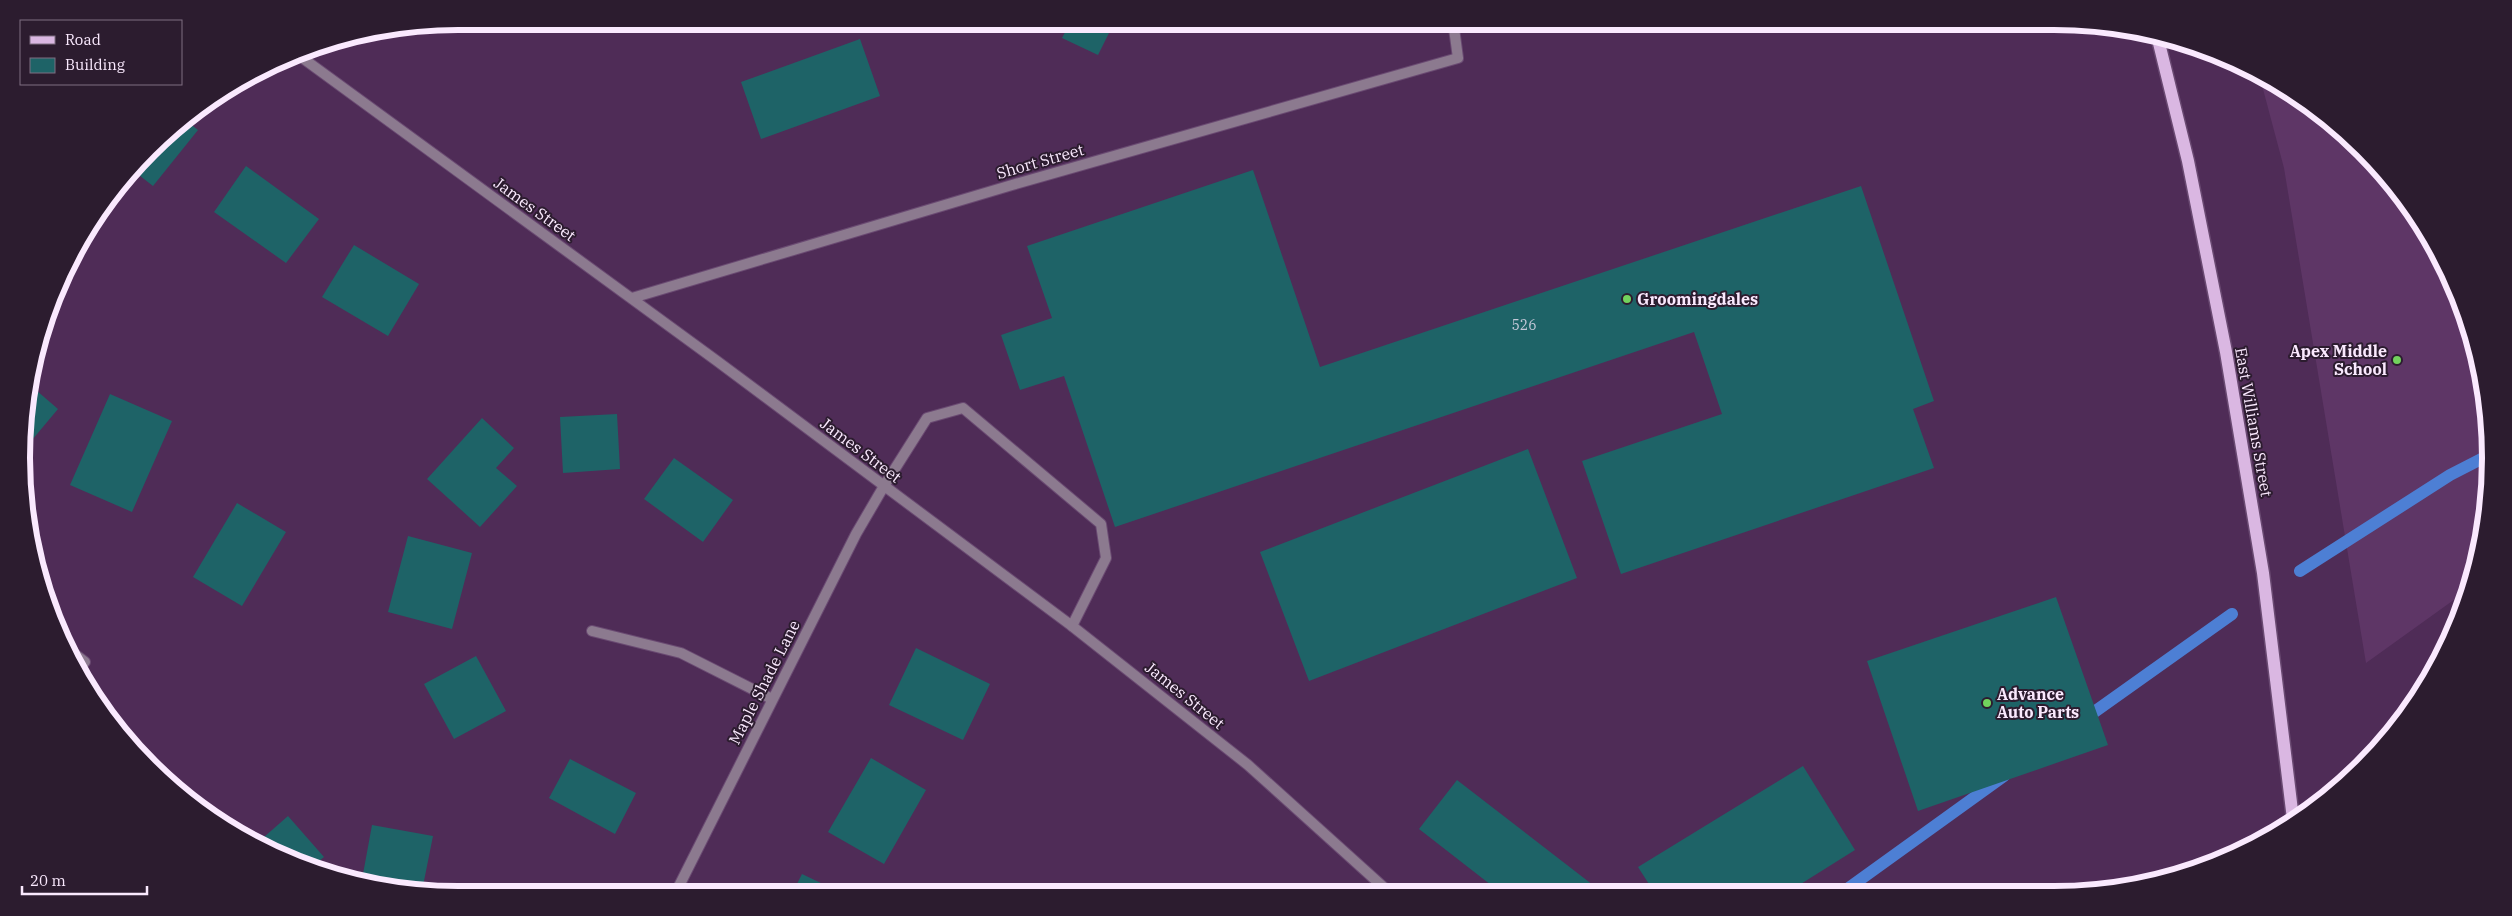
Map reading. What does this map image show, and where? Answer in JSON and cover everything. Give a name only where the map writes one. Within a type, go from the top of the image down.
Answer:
[{"type":"main road","name":"East Williams Street","points":[[2159,44],[2188,161],[2228,362],[2264,573],[2292,814]]},
{"type":"street","name":"Short Street","points":[[632,298],[1012,185],[1458,58],[1454,30]]},
{"type":"street","name":"James Street","points":[[303,59],[632,298],[1072,626],[1248,765],[1382,886]]},
{"type":"street","name":"Maple Shade Lane","points":[[679,886],[856,534],[884,486],[928,418],[963,408],[1101,524],[1106,558],[1072,626]]},
{"type":"street","points":[[592,632],[681,653],[772,699]]},
{"type":"street","points":[[79,657],[86,662]]},
{"type":"shaded area","name":"Apex Middle School","points":[[2262,84],[2315,118],[2357,155],[2394,197],[2425,244],[2438,269],[2459,320],[2474,375],[2481,430],[2481,486],[2474,541],[2459,596],[2366,663],[2284,168]]},
{"type":"building","points":[[1066,30],[1110,31],[1098,55],[1062,38]]},
{"type":"building","points":[[860,39],[880,96],[761,139],[741,82]]},
{"type":"building","points":[[190,124],[198,130],[153,186],[138,174],[155,155]]},
{"type":"building","points":[[246,166],[319,219],[286,263],[214,212]]},
{"type":"building","points":[[1253,170],[1320,367],[1861,186],[1934,401],[1913,409],[1934,468],[1621,574],[1582,461],[1722,414],[1694,332],[1115,527],[1064,376],[1020,390],[1001,335],[1052,318],[1027,246]]},
{"type":"building","points":[[354,245],[419,284],[388,336],[322,297]]},
{"type":"building","points":[[36,390],[58,409],[31,442]]},
{"type":"building","points":[[110,394],[172,421],[132,512],[70,485]]},
{"type":"building","points":[[617,414],[620,469],[563,473],[560,417]]},
{"type":"building","points":[[482,418],[514,448],[496,468],[517,486],[480,527],[427,479]]},
{"type":"building","points":[[1528,449],[1577,578],[1309,681],[1260,552]]},
{"type":"building","points":[[674,458],[733,500],[703,542],[644,499]]},
{"type":"building","points":[[237,503],[286,532],[242,606],[193,577]]},
{"type":"building","points":[[408,536],[472,553],[452,629],[388,612]]},
{"type":"building","name":"Advance Auto Parts","points":[[2056,597],[2108,745],[1918,811],[1867,661]]},
{"type":"building","points":[[916,648],[990,684],[963,740],[889,705]]},
{"type":"building","points":[[476,656],[506,711],[454,739],[424,684]]},
{"type":"building","points":[[871,758],[926,790],[884,864],[828,832]]},
{"type":"building","points":[[570,759],[636,793],[615,834],[549,798]]},
{"type":"building","points":[[1803,766],[1855,850],[1798,886],[1650,886],[1638,867]]},
{"type":"building","points":[[1457,780],[1594,886],[1492,886],[1419,829]]},
{"type":"building","points":[[288,816],[324,857],[318,862],[262,839]]},
{"type":"building","points":[[372,825],[433,836],[423,884],[363,874]]},
{"type":"building","points":[[802,874],[827,886],[796,886]]},
{"type":"waterway","points":[[2300,571],[2450,475],[2482,459]]},
{"type":"waterway","points":[[2083,720],[2232,614]]},
{"type":"waterway","points":[[1851,886],[2004,776]]},
{"type":"place","name":"Groomingdales","points":[[1627,299]]},
{"type":"place","name":"Apex Middle School","points":[[2397,360]]},
{"type":"place","name":"Advance Auto Parts","points":[[1987,703]]}]
